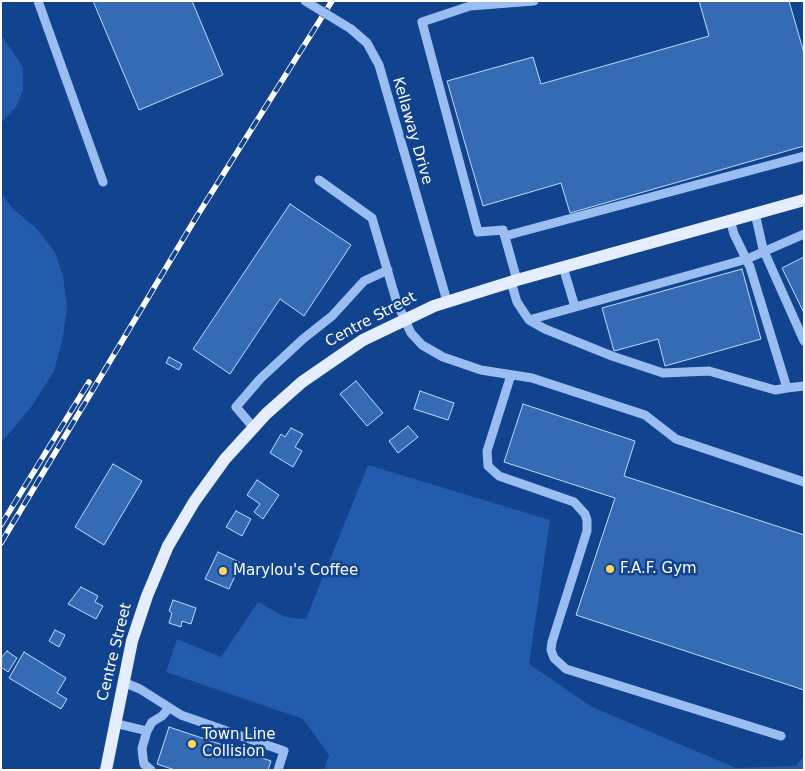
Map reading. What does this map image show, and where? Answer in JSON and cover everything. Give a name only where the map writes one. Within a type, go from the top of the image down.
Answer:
[{"type":"main road","name":"Centre Street","points":[[106,770],[123,682],[142,610],[168,546],[203,488],[253,427],[280,400],[326,364],[362,340],[404,319],[447,301],[804,200]]},
{"type":"street","points":[[38,1],[103,182]]},
{"type":"street","name":"Kellaway Drive","points":[[305,1],[351,29],[367,43],[379,65],[447,301]]},
{"type":"street","points":[[534,1],[470,6],[422,22],[478,232],[503,230],[517,302],[529,320],[562,336],[663,373],[710,371],[775,390],[804,386]]},
{"type":"street","points":[[504,236],[804,156]]},
{"type":"street","points":[[318,180],[372,218],[394,293],[404,319],[416,340],[444,357],[480,370],[532,378],[645,414],[676,439],[804,482]]},
{"type":"street","points":[[756,213],[764,250],[804,341]]},
{"type":"street","points":[[730,220],[746,259],[787,388]]},
{"type":"street","points":[[529,320],[746,259],[804,234]]},
{"type":"street","points":[[563,267],[575,307]]},
{"type":"street","points":[[253,427],[236,407],[260,379],[303,339],[332,316],[364,281],[388,270]]},
{"type":"street","points":[[511,375],[486,451],[488,466],[499,476],[574,502],[585,514],[587,520],[587,531],[552,642],[551,650],[554,658],[566,669],[781,736]]},
{"type":"street","points":[[123,682],[140,689],[181,715],[284,751],[278,770]]},
{"type":"street","points":[[151,770],[144,764],[142,748],[152,722],[162,716],[169,708]]},
{"type":"street","points":[[114,723],[147,731]]},
{"type":"shaded area","points":[[1,35],[23,67],[23,90],[16,107],[1,123]]},
{"type":"shaded area","points":[[1,193],[13,209],[36,228],[55,252],[63,276],[67,306],[63,338],[54,371],[32,406],[1,443]]},
{"type":"shaded area","points":[[368,465],[550,520],[529,664],[592,707],[736,768],[796,766],[804,755],[804,770],[324,770],[329,755],[303,719],[166,672],[177,639],[221,657],[258,602],[285,617],[306,619]]},
{"type":"building","points":[[93,1],[192,1],[223,75],[139,110]]},
{"type":"building","points":[[699,1],[789,1],[804,53],[804,146],[570,213],[561,183],[483,206],[447,81],[533,57],[541,84],[709,36]]},
{"type":"building","points":[[290,204],[351,245],[304,316],[280,299],[230,374],[193,349]]},
{"type":"building","points":[[804,257],[804,313],[782,268]]},
{"type":"building","points":[[742,269],[761,339],[665,366],[658,339],[614,351],[602,308]]},
{"type":"building","points":[[169,357],[182,364],[179,370],[166,363]]},
{"type":"building","points":[[356,381],[383,413],[367,426],[340,394]]},
{"type":"building","points":[[420,391],[454,403],[448,420],[414,409]]},
{"type":"building","points":[[523,404],[635,441],[624,476],[804,535],[804,690],[576,615],[615,498],[504,462]]},
{"type":"building","points":[[408,426],[418,437],[398,453],[389,441]]},
{"type":"building","points":[[291,428],[303,434],[295,447],[302,451],[293,467],[270,453],[281,434],[285,437]]},
{"type":"building","points":[[113,464],[142,481],[104,545],[75,527]]},
{"type":"building","points":[[257,480],[279,495],[263,519],[254,512],[260,504],[247,495]]},
{"type":"building","points":[[236,511],[251,519],[242,536],[226,527]]},
{"type":"building","name":"Marylou's Coffee","points":[[218,552],[241,563],[229,589],[205,579]]},
{"type":"building","points":[[81,587],[98,596],[95,602],[103,606],[96,619],[68,604]]},
{"type":"building","points":[[173,600],[196,608],[191,624],[182,621],[181,627],[169,623],[172,613],[169,611]]},
{"type":"building","points":[[55,630],[65,635],[59,647],[49,641]]},
{"type":"building","points":[[7,651],[17,658],[8,672],[1,667],[1,658]]},
{"type":"building","points":[[24,652],[66,678],[57,693],[67,699],[61,709],[9,678]]},
{"type":"building","name":"Town Line Collision","points":[[169,727],[271,761],[268,770],[175,770],[157,764]]},
{"type":"railway","points":[[1,543],[197,216],[332,1]]},
{"type":"railway","points":[[1,525],[89,382]]},
{"type":"place","name":"F.A.F. Gym","points":[[610,569]]},
{"type":"place","name":"Marylou's Coffee","points":[[223,571]]},
{"type":"place","name":"Town Line Collision","points":[[192,744]]}]
